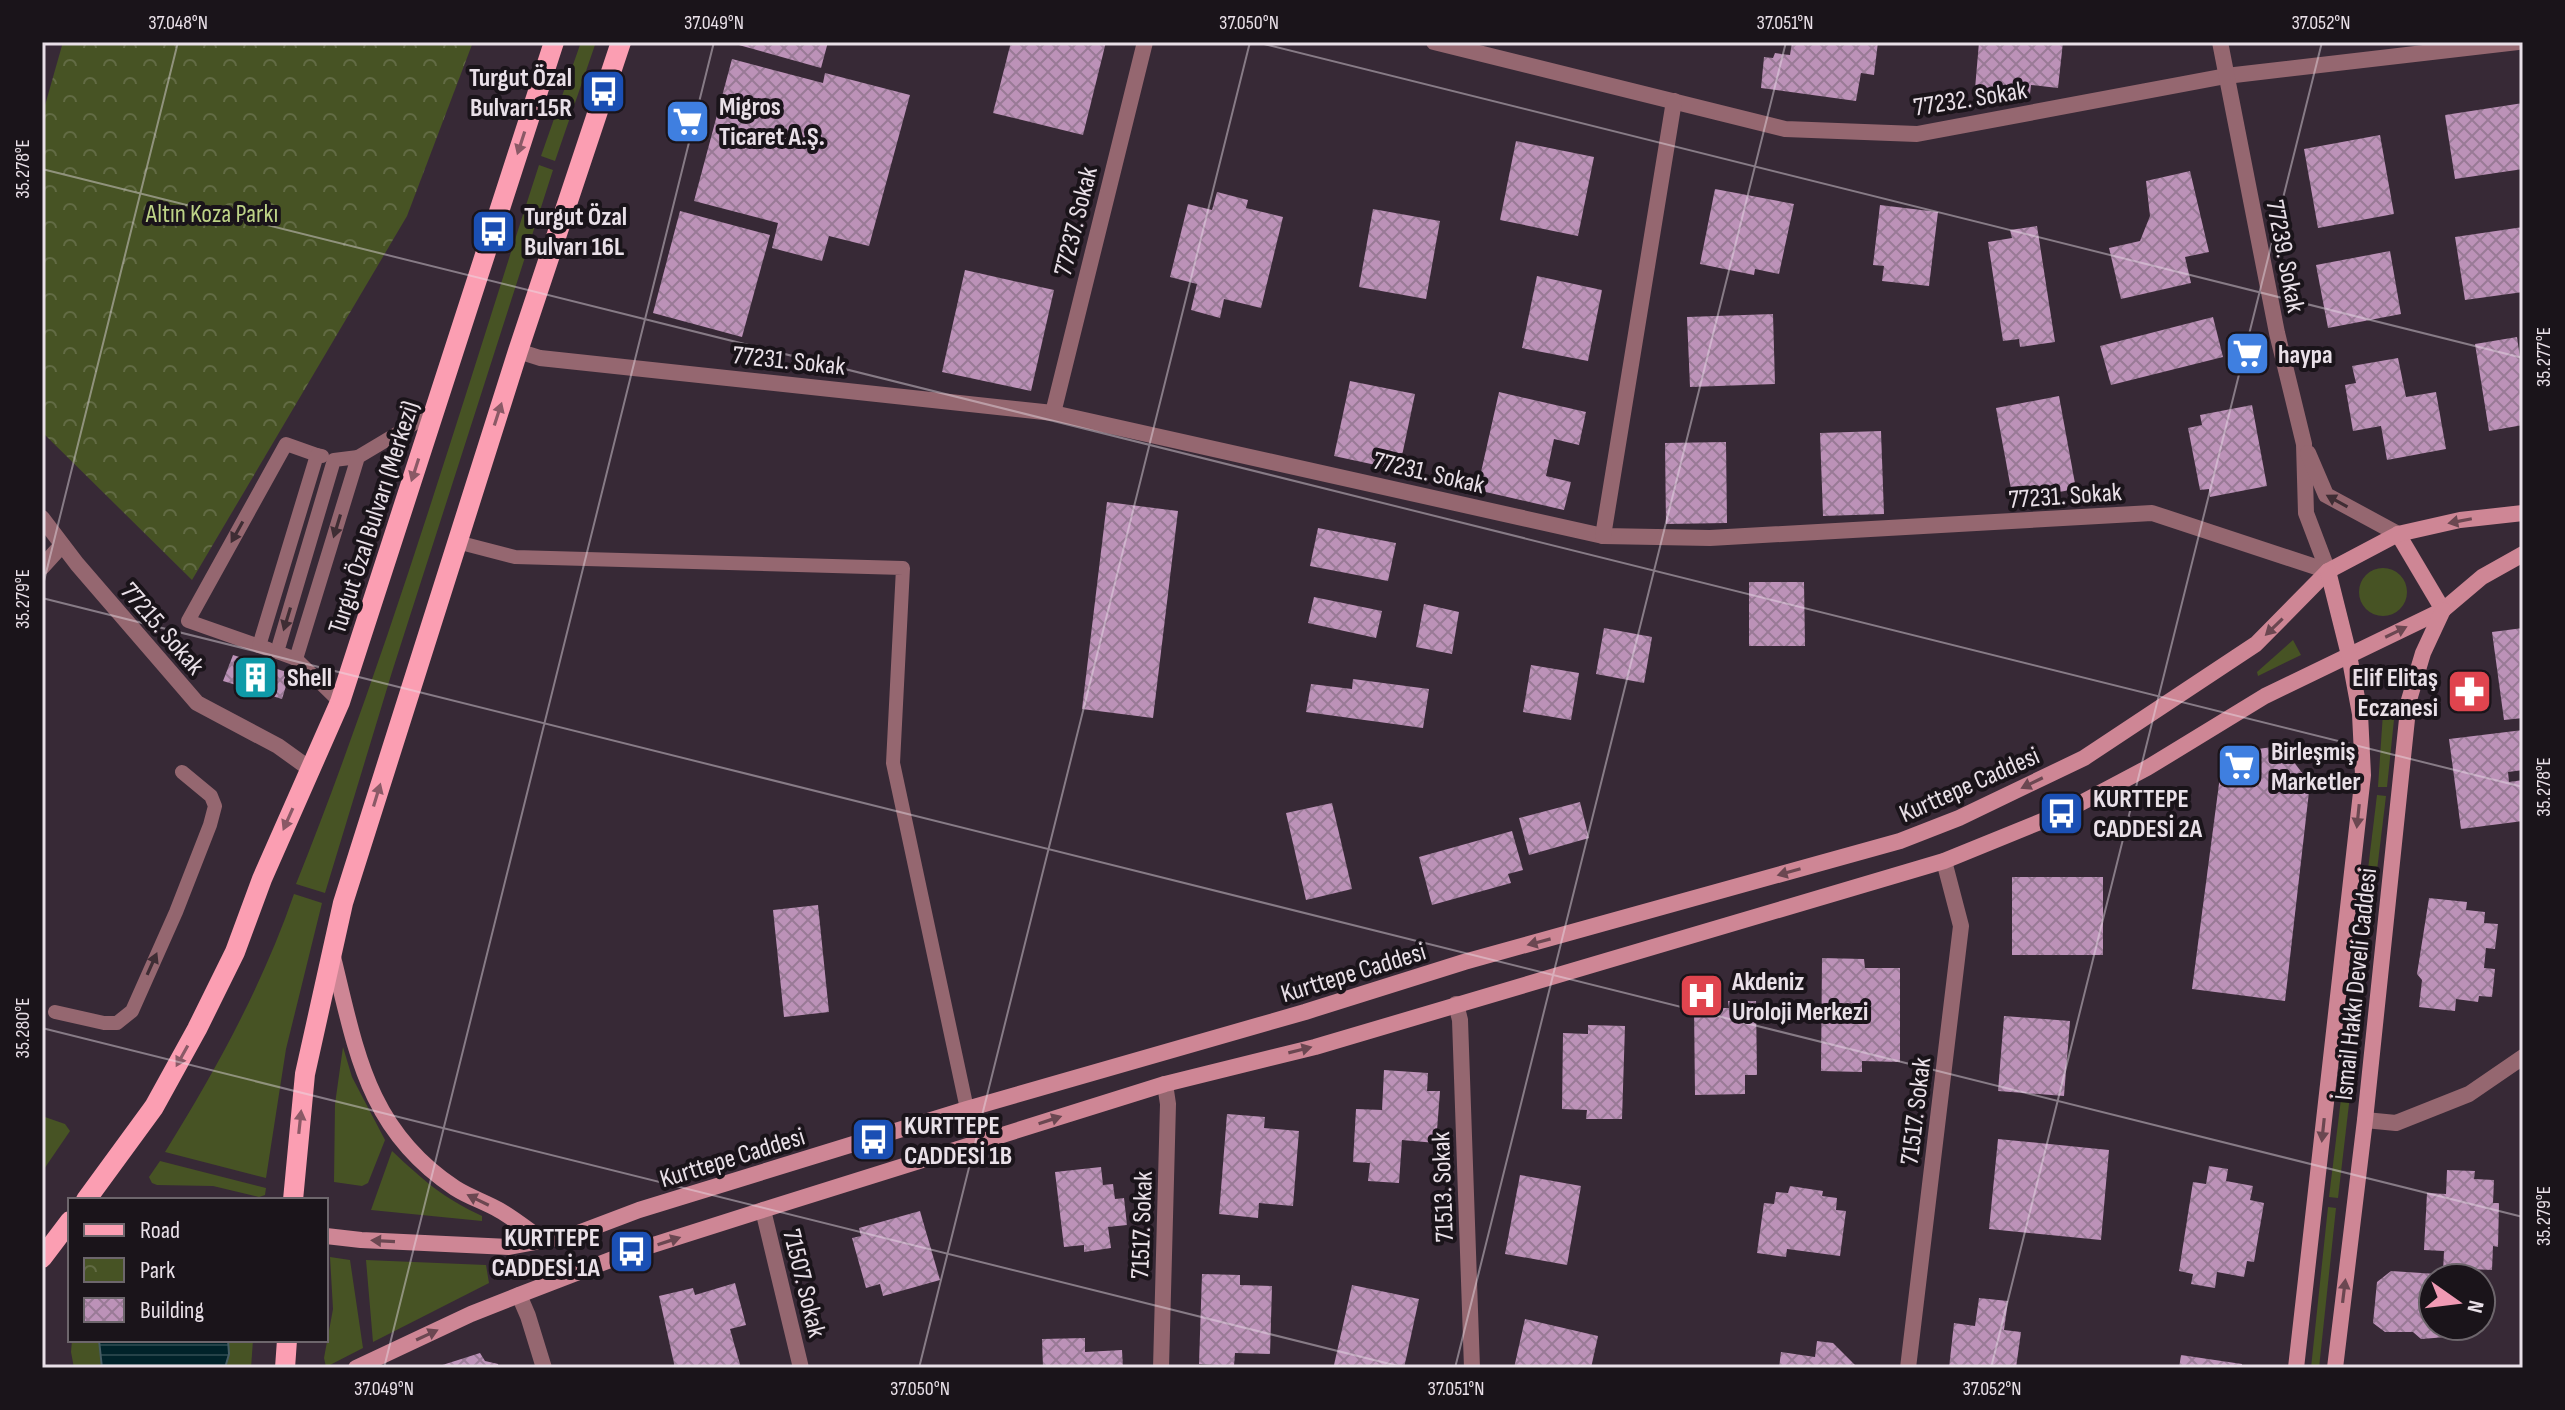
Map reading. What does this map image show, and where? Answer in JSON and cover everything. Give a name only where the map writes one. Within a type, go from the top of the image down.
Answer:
[{"type":"main road","name":"Turgut Özal Bulvarı (Merkezi)","points":[[87,1198],[154,1107],[197,1029],[235,952],[262,879],[340,702],[554,42]]},
{"type":"main road","points":[[293,1198],[305,1074],[343,903],[518,351],[621,42]]},
{"type":"main road","points":[[2443,610],[2398,534],[2460,520],[2523,513]]},
{"type":"main road","name":"Kurttepe Caddesi","points":[[328,1236],[498,1247],[573,1235],[639,1210],[967,1109],[1290,1017],[1464,962],[1900,841],[1959,818],[2084,758],[2256,644],[2328,571],[2398,534]]},
{"type":"main road","points":[[356,1368],[471,1314],[631,1252],[1165,1084],[1315,1047],[1944,861],[2062,813],[2147,768],[2265,696],[2443,610],[2482,577],[2523,554]]},
{"type":"main road","name":"İsmail Hakkı Develi Caddesi","points":[[2296,1368],[2363,775],[2360,714],[2328,571]]},
{"type":"main road","name":"İsmail Hakkı Develi Caddesi","points":[[2335,1368],[2365,1120],[2409,700],[2423,653],[2443,610]]},
{"type":"main road","points":[[332,951],[362,1070],[378,1105],[399,1139],[457,1189],[499,1210],[544,1241]]},
{"type":"main road","points":[[42,1258],[68,1224]]},
{"type":"main road","points":[[42,1258],[68,1249]]},
{"type":"main road","points":[[285,1368],[287,1342]]},
{"type":"street","name":"77237. Sokak","points":[[1053,413],[1145,42]]},
{"type":"street","name":"77232. Sokak","points":[[1434,42],[1785,129],[1917,134],[2226,76],[2518,42]]},
{"type":"street","name":"77239. Sokak","points":[[2220,42],[2277,333],[2304,444],[2306,513],[2328,571]]},
{"type":"street","points":[[1603,536],[1674,101]]},
{"type":"street","name":"77231. Sokak","points":[[518,351],[540,358],[1053,413],[1603,536],[1710,538],[2152,513],[2328,571]]},
{"type":"street","points":[[2304,444],[2326,495],[2398,534]]},
{"type":"street","name":"77215. Sokak","points":[[42,518],[197,703],[278,746],[310,769]]},
{"type":"street","points":[[42,567],[62,545]]},
{"type":"street","name":"71517. Sokak","points":[[1908,1368],[1961,926],[1944,861]]},
{"type":"street","name":"71513. Sokak","points":[[1456,1004],[1460,1020],[1472,1368]]},
{"type":"street","points":[[2365,1120],[2396,1123],[2469,1094],[2523,1057]]},
{"type":"street","name":"71517. Sokak","points":[[1161,1368],[1168,1104],[1165,1084]]},
{"type":"street","name":"71507. Sokak","points":[[763,1210],[801,1368]]},
{"type":"street","points":[[519,1295],[544,1368]]},
{"type":"lane","points":[[340,702],[296,659],[188,621],[286,444],[334,460],[358,457],[435,411]]},
{"type":"lane","points":[[259,646],[317,455]]},
{"type":"lane","points":[[296,659],[358,457]]},
{"type":"lane","points":[[277,652],[334,460]]},
{"type":"lane","points":[[457,542],[515,557],[903,568],[893,763],[967,1109]]},
{"type":"lane","points":[[55,1012],[117,1023],[132,1011],[176,912],[215,806],[211,796],[182,772]]},
{"type":"green space","name":"Altın Koza Parkı","points":[[63,42],[473,42],[407,216],[192,580],[42,432],[42,116]]},
{"type":"green space","points":[[581,42],[596,42],[555,161],[541,156]]},
{"type":"green space","points":[[539,165],[553,170],[392,672],[325,893],[296,884],[394,617]]},
{"type":"green space","points":[[2383,568],[2400,575],[2407,592],[2400,609],[2383,616],[2366,609],[2359,592],[2366,575]]},
{"type":"green space","points":[[2293,640],[2301,655],[2258,676],[2257,672]]},
{"type":"green space","points":[[2395,710],[2387,787],[2378,787],[2383,713]]},
{"type":"green space","points":[[2377,795],[2386,796],[2361,1002],[2352,1001]]},
{"type":"green space","points":[[294,894],[322,903],[286,1049],[266,1178],[165,1152],[237,1027],[268,962]]},
{"type":"green space","points":[[2352,1009],[2360,1010],[2338,1198],[2329,1197]]},
{"type":"green space","points":[[343,1047],[352,1077],[385,1140],[368,1183],[362,1186],[334,1182],[335,1104]]},
{"type":"green space","points":[[42,1116],[65,1124],[70,1131],[42,1172]]},
{"type":"green space","points":[[392,1151],[434,1188],[482,1216],[482,1221],[371,1210]]},
{"type":"green space","points":[[160,1161],[266,1188],[265,1195],[259,1197],[213,1186],[157,1185],[149,1177]]},
{"type":"green space","points":[[2328,1207],[2336,1208],[2319,1368],[2311,1368]]},
{"type":"green space","points":[[330,1257],[350,1260],[363,1348],[326,1367],[324,1358],[333,1309]]},
{"type":"green space","points":[[549,1257],[495,1280],[493,1265]]},
{"type":"green space","points":[[366,1260],[486,1265],[489,1283],[373,1342]]},
{"type":"green space","points":[[72,1342],[253,1342],[251,1368],[74,1368]]},
{"type":"water","points":[[99,1342],[228,1342],[225,1368],[102,1368]]},
{"type":"building","points":[[728,42],[828,42],[821,68]]},
{"type":"building","points":[[1011,42],[1106,42],[1083,135],[993,113]]},
{"type":"building","points":[[1792,42],[1878,42],[1874,75],[1861,73],[1856,101],[1761,88],[1764,57],[1773,58],[1775,53],[1790,55]]},
{"type":"building","points":[[1979,42],[2063,42],[2058,88],[2031,85],[2030,94],[1975,89]]},
{"type":"building","points":[[732,59],[823,83],[825,73],[910,95],[869,246],[829,236],[822,261],[772,248],[778,223],[694,201]]},
{"type":"building","points":[[2523,103],[2523,169],[2455,179],[2445,115]]},
{"type":"building","points":[[2380,135],[2394,214],[2318,228],[2304,149]]},
{"type":"building","points":[[1516,141],[1594,157],[1578,236],[1500,220]]},
{"type":"building","points":[[2190,171],[2209,252],[2185,257],[2191,283],[2121,299],[2109,248],[2140,241],[2150,216],[2146,181]]},
{"type":"building","points":[[1715,189],[1794,204],[1779,274],[1755,269],[1754,275],[1700,264]]},
{"type":"building","points":[[1217,192],[1248,200],[1246,208],[1283,217],[1261,308],[1224,299],[1220,318],[1191,310],[1197,284],[1170,277],[1188,204],[1212,210]]},
{"type":"building","points":[[1880,205],[1938,212],[1929,286],[1882,281],[1884,266],[1873,265]]},
{"type":"building","points":[[1373,209],[1440,221],[1426,299],[1359,287]]},
{"type":"building","points":[[680,211],[770,235],[742,337],[653,313]]},
{"type":"building","points":[[2037,226],[2055,342],[2020,347],[2019,339],[2003,341],[1988,242],[2012,238],[2010,230]]},
{"type":"building","points":[[2523,227],[2523,292],[2465,300],[2455,237]]},
{"type":"building","points":[[2390,251],[2401,314],[2328,328],[2316,265]]},
{"type":"building","points":[[965,270],[1054,290],[1031,391],[942,372]]},
{"type":"building","points":[[1537,276],[1602,290],[1588,361],[1522,348]]},
{"type":"building","points":[[1773,314],[1775,384],[1690,387],[1687,317]]},
{"type":"building","points":[[2213,317],[2223,357],[2111,385],[2100,346]]},
{"type":"building","points":[[2517,337],[2523,378],[2523,425],[2489,431],[2475,344]]},
{"type":"building","points":[[2398,358],[2406,397],[2436,392],[2446,449],[2387,460],[2381,426],[2353,431],[2345,385],[2356,383],[2352,366]]},
{"type":"building","points":[[1350,381],[1415,394],[1399,470],[1334,456]]},
{"type":"building","points":[[1499,392],[1586,412],[1579,445],[1554,439],[1546,476],[1571,482],[1564,510],[1477,490]]},
{"type":"building","points":[[2059,396],[2076,489],[2013,500],[1996,408]]},
{"type":"building","points":[[2252,405],[2267,486],[2210,497],[2209,489],[2200,490],[2188,428],[2202,425],[2200,415]]},
{"type":"building","points":[[1881,431],[1884,514],[1823,516],[1820,433]]},
{"type":"building","points":[[1726,442],[1727,523],[1666,524],[1665,443]]},
{"type":"building","points":[[1107,502],[1178,511],[1153,718],[1082,709]]},
{"type":"building","points":[[1318,528],[1396,543],[1388,581],[1310,566]]},
{"type":"building","points":[[1749,582],[1804,582],[1805,646],[1749,646]]},
{"type":"building","points":[[1314,597],[1382,611],[1376,638],[1308,623]]},
{"type":"building","points":[[1424,604],[1459,612],[1452,654],[1416,647]]},
{"type":"building","points":[[1604,628],[1652,637],[1644,683],[1596,674]]},
{"type":"building","points":[[2523,628],[2523,718],[2504,720],[2492,632]]},
{"type":"building","name":"Shell","points":[[233,655],[290,673],[282,699],[223,681]]},
{"type":"building","points":[[1531,665],[1579,673],[1571,720],[1523,712]]},
{"type":"building","points":[[1353,679],[1429,689],[1423,728],[1306,712],[1311,684],[1352,689]]},
{"type":"building","points":[[2523,730],[2523,770],[2508,772],[2509,782],[2523,780],[2523,821],[2461,829],[2449,739]]},
{"type":"building","points":[[2272,747],[2293,761],[2310,783],[2285,1001],[2192,989],[2222,761],[2251,750]]},
{"type":"building","points":[[1580,802],[1589,838],[1529,855],[1519,818]]},
{"type":"building","points":[[1332,803],[1352,889],[1306,900],[1286,813]]},
{"type":"building","points":[[1512,831],[1523,870],[1508,874],[1511,883],[1432,905],[1419,857]]},
{"type":"building","points":[[2012,877],[2103,877],[2103,955],[2012,955]]},
{"type":"building","points":[[2429,898],[2467,902],[2466,910],[2485,912],[2484,923],[2498,924],[2495,949],[2486,948],[2484,968],[2495,969],[2492,997],[2479,996],[2478,1002],[2456,999],[2455,1011],[2419,1007],[2422,980],[2417,974]]},
{"type":"building","points":[[818,905],[829,1012],[784,1017],[773,910]]},
{"type":"building","points":[[1822,958],[1864,959],[1865,968],[1900,968],[1900,1062],[1862,1061],[1862,1072],[1821,1071]]},
{"type":"building","points":[[1728,1001],[1756,1001],[1757,1075],[1745,1075],[1745,1094],[1695,1095],[1694,1008],[1729,1008]]},
{"type":"building","points":[[2004,1016],[2070,1021],[2064,1096],[1998,1091]]},
{"type":"building","points":[[1588,1025],[1625,1026],[1622,1119],[1586,1119],[1587,1110],[1562,1109],[1563,1033],[1588,1034]]},
{"type":"building","points":[[1384,1070],[1428,1073],[1427,1091],[1440,1091],[1436,1143],[1402,1140],[1399,1183],[1368,1181],[1370,1163],[1353,1162],[1356,1109],[1382,1110]]},
{"type":"building","points":[[1227,1114],[1265,1117],[1264,1128],[1299,1131],[1293,1206],[1259,1203],[1258,1218],[1219,1214]]},
{"type":"building","points":[[1998,1139],[2109,1150],[2101,1240],[1989,1229]]},
{"type":"building","points":[[2209,1166],[2228,1169],[2226,1181],[2253,1186],[2250,1200],[2264,1203],[2254,1262],[2247,1261],[2244,1277],[2217,1272],[2215,1288],[2191,1284],[2193,1274],[2179,1271],[2193,1182],[2206,1184]]},
{"type":"building","points":[[1101,1167],[1103,1185],[1113,1184],[1115,1199],[1124,1198],[1127,1225],[1108,1227],[1111,1248],[1084,1252],[1084,1245],[1064,1247],[1055,1172]]},
{"type":"building","points":[[2447,1170],[2475,1171],[2474,1179],[2494,1180],[2493,1203],[2499,1203],[2498,1247],[2493,1246],[2492,1262],[2443,1262],[2444,1251],[2424,1250],[2427,1193],[2446,1194]]},
{"type":"building","points":[[1520,1175],[1581,1186],[1567,1265],[1505,1254]]},
{"type":"building","points":[[1790,1186],[1823,1191],[1822,1196],[1837,1198],[1836,1210],[1846,1211],[1840,1256],[1787,1249],[1786,1257],[1757,1253],[1764,1203],[1774,1204],[1776,1192],[1788,1193]]},
{"type":"building","points":[[920,1211],[940,1280],[883,1296],[880,1284],[866,1288],[852,1238],[861,1236],[859,1228]]},
{"type":"building","points":[[2391,1271],[2417,1273],[2417,1336],[2413,1332],[2385,1332],[2373,1323],[2377,1282]]},
{"type":"building","points":[[1202,1274],[1240,1275],[1240,1285],[1272,1286],[1270,1354],[1235,1353],[1234,1366],[1199,1364]]},
{"type":"building","points":[[735,1283],[746,1325],[730,1329],[741,1368],[675,1368],[659,1296],[693,1288],[695,1295]]},
{"type":"building","points":[[1352,1285],[1419,1299],[1404,1368],[1334,1365]]},
{"type":"building","points":[[1979,1298],[2008,1301],[2004,1330],[2021,1332],[2016,1368],[1949,1368],[1954,1323],[1975,1326]]},
{"type":"building","points":[[1525,1319],[1598,1336],[1591,1368],[1514,1368]]},
{"type":"building","points":[[1085,1338],[1085,1352],[1122,1350],[1123,1368],[1043,1368],[1042,1339]]},
{"type":"building","points":[[1817,1341],[1833,1343],[1858,1368],[1779,1368],[1781,1352],[1815,1357]]},
{"type":"building","points":[[480,1353],[485,1361],[498,1364],[499,1368],[433,1368]]},
{"type":"building","points":[[2181,1355],[2242,1364],[2242,1368],[2179,1368]]},
{"type":"place","name":"Turgut Özal Bulvarı 15R","points":[[603,92]]},
{"type":"place","name":"Migros Ticaret A.Ş.","points":[[688,121]]},
{"type":"place","name":"Turgut Özal Bulvarı 16L","points":[[493,231]]},
{"type":"place","name":"haypa","points":[[2247,354]]},
{"type":"place","name":"Shell","points":[[256,677]]},
{"type":"place","name":"Elif Elitaş Eczanesi","points":[[2469,692]]},
{"type":"place","name":"Birleşmiş Marketler","points":[[2240,766]]},
{"type":"place","name":"KURTTEPE CADDESİ 2A","points":[[2062,813]]},
{"type":"place","name":"Akdeniz Uroloji Merkezi","points":[[1701,996]]},
{"type":"place","name":"KURTTEPE CADDESİ 1B","points":[[873,1140]]},
{"type":"place","name":"KURTTEPE CADDESİ 1A","points":[[631,1252]]}]
